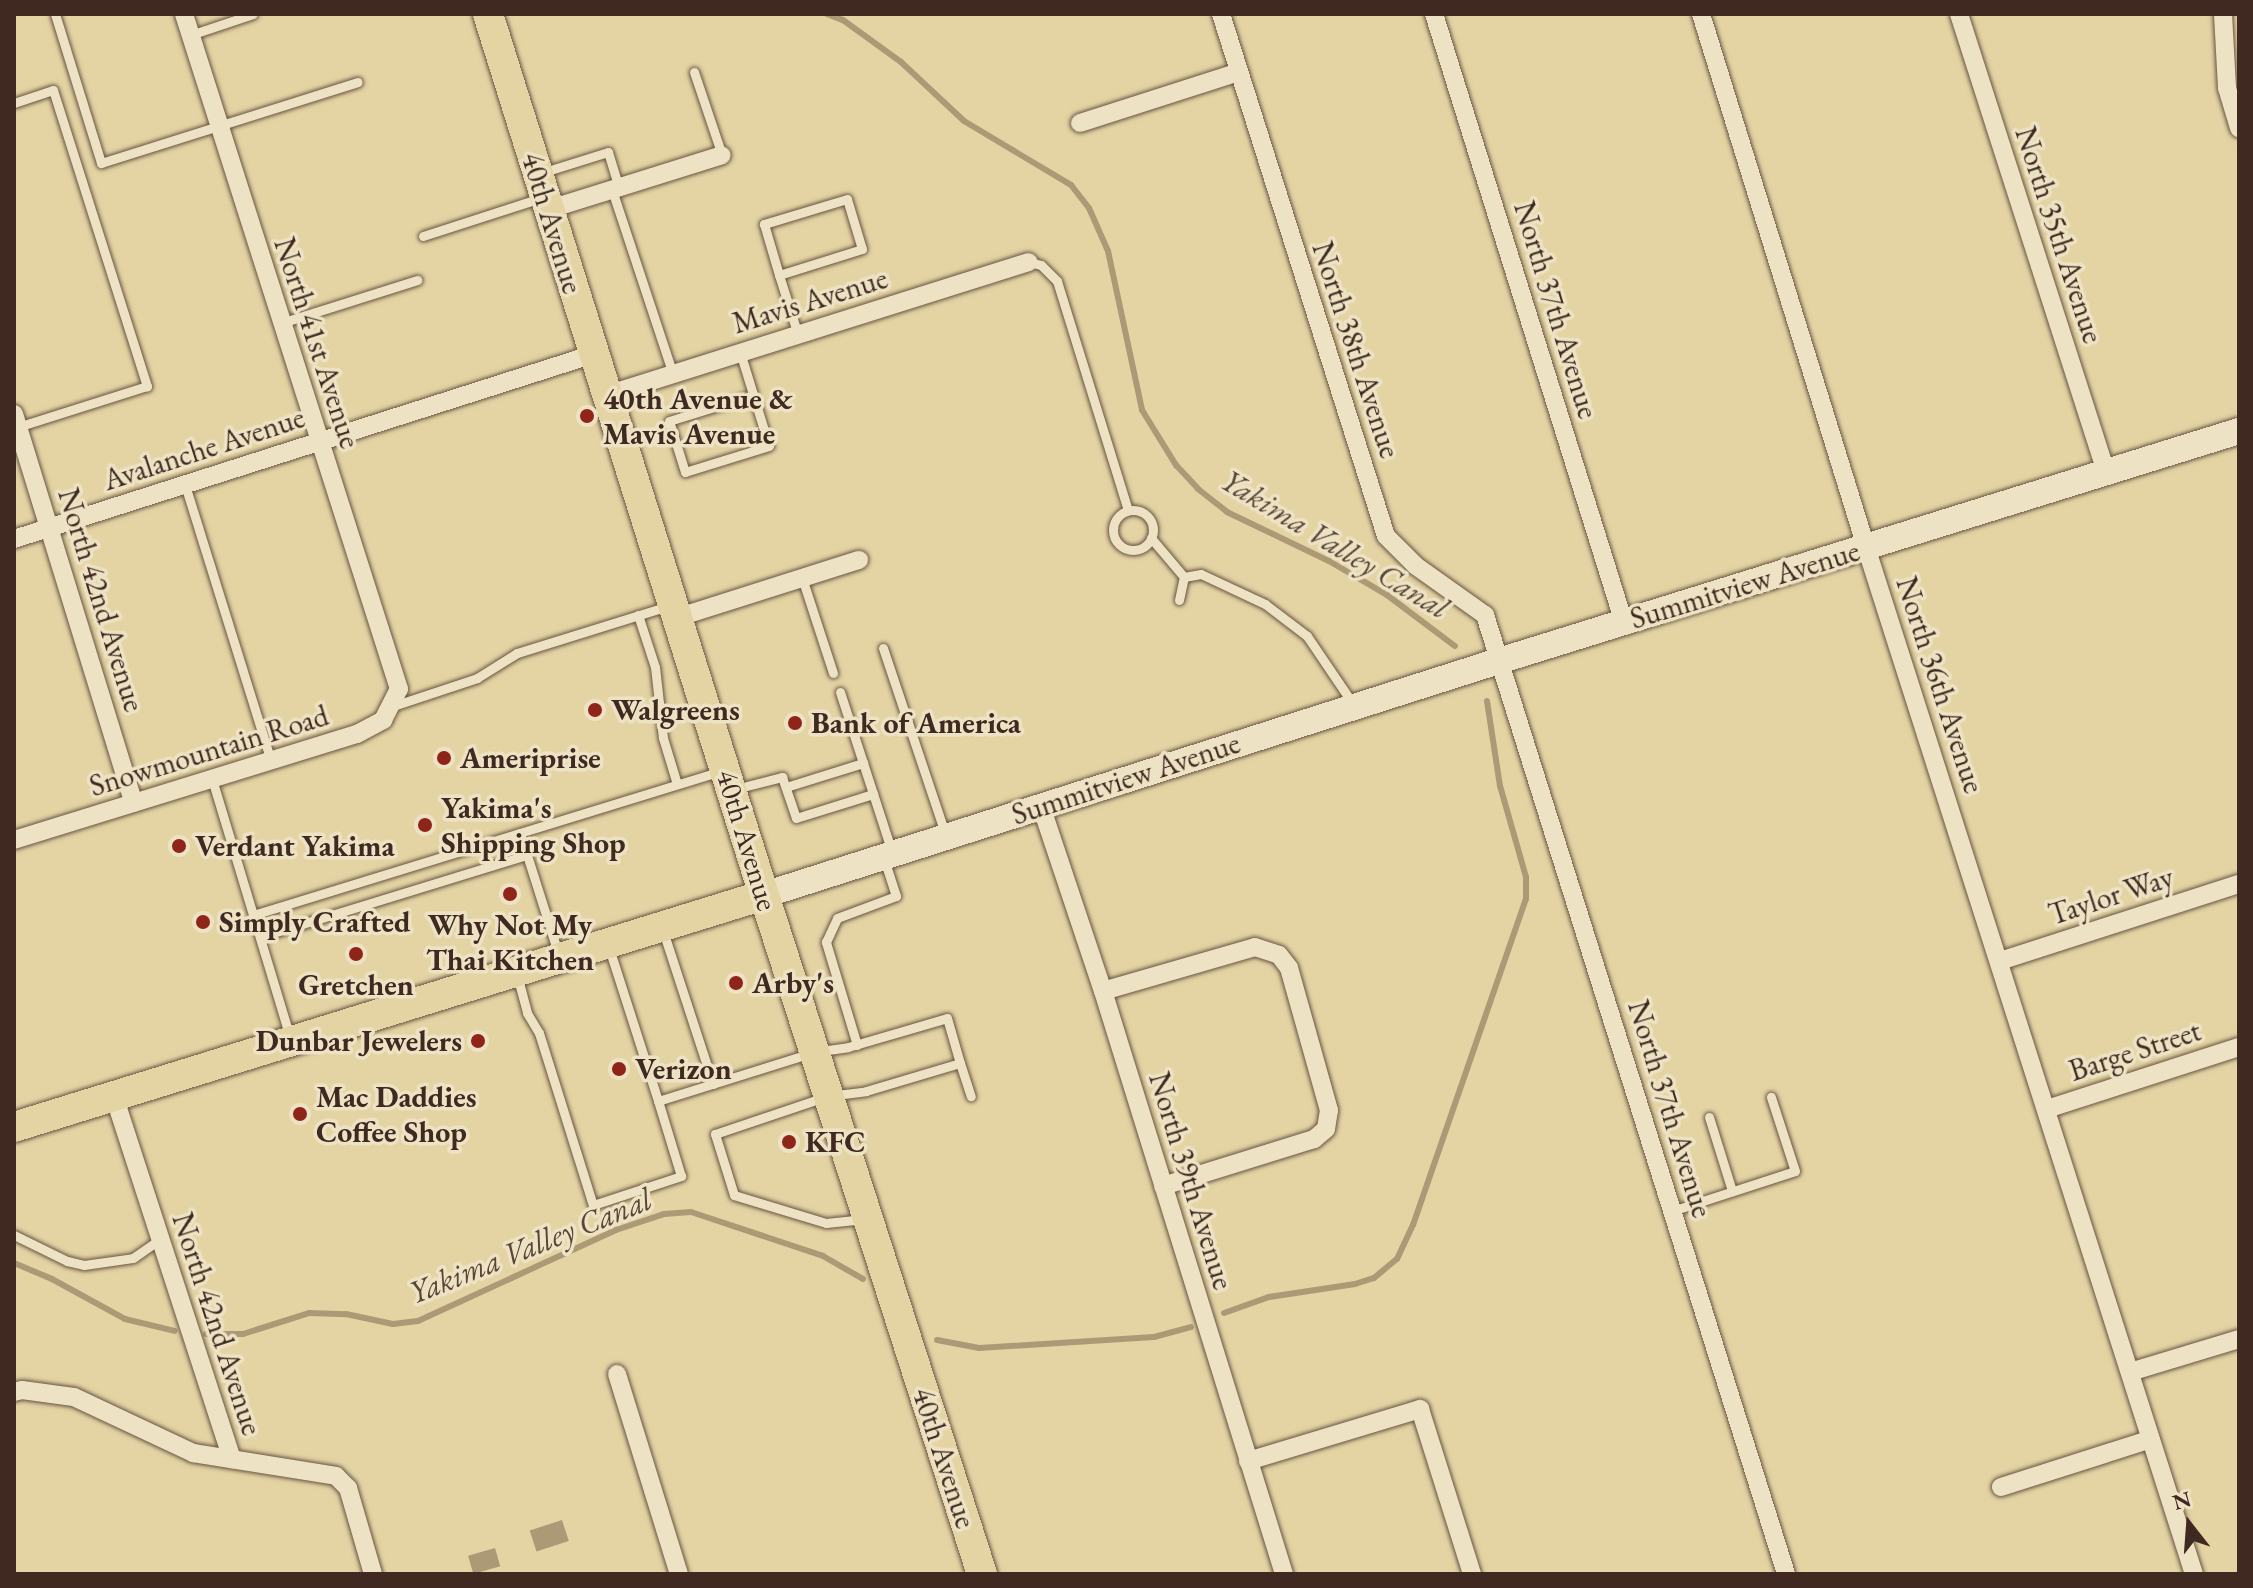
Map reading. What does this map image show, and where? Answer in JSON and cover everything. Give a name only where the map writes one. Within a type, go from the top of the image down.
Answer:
[{"type":"main road","name":"40th Avenue","points":[[488,14],[764,895],[982,1574]]},
{"type":"main road","name":"Summitview Avenue","points":[[14,1127],[662,927],[1500,660],[2239,431]]},
{"type":"street","name":"North 41st Avenue","points":[[184,14],[399,689]]},
{"type":"street","name":"North 38th Avenue","points":[[1221,14],[1386,536],[1416,566],[1485,615],[1500,660]]},
{"type":"street","name":"North 37th Avenue","points":[[1434,14],[1624,623]]},
{"type":"street","name":"North 36th Avenue","points":[[1701,14],[1866,547],[2194,1574]]},
{"type":"street","name":"North 35th Avenue","points":[[1959,14],[2106,472]]},
{"type":"street","points":[[2223,14],[2227,88],[2239,128]]},
{"type":"street","points":[[1080,123],[1239,72]]},
{"type":"street","points":[[543,194],[615,189],[722,155]]},
{"type":"street","name":"Mavis Avenue","points":[[607,395],[1029,262]]},
{"type":"street","name":"Avalanche Avenue","points":[[14,539],[594,354]]},
{"type":"street","name":"North 42nd Avenue","points":[[16,420],[134,803]]},
{"type":"street","points":[[677,610],[859,560]]},
{"type":"street","name":"North 37th Avenue","points":[[1500,660],[1786,1574]]},
{"type":"street","name":"Snowmountain Road","points":[[14,840],[357,734],[383,720],[399,689]]},
{"type":"street","name":"North 39th Avenue","points":[[1041,806],[1103,991],[1284,1574]]},
{"type":"street","name":"Taylor Way","points":[[2000,961],[2239,884]]},
{"type":"street","points":[[1103,991],[1255,947],[1279,955],[1289,968],[1329,1110],[1326,1129],[1314,1139],[1163,1186]]},
{"type":"street","name":"Barge Street","points":[[2047,1109],[2239,1047]]},
{"type":"street","name":"North 42nd Avenue","points":[[114,1096],[232,1459],[336,1476],[348,1488],[373,1574]]},
{"type":"street","points":[[2130,1372],[2239,1339]]},
{"type":"street","points":[[617,1374],[679,1574]]},
{"type":"street","points":[[14,1392],[22,1390],[74,1397],[193,1453],[232,1459]]},
{"type":"street","points":[[1248,1461],[1420,1409],[1472,1574]]},
{"type":"street","points":[[2001,1487],[2151,1439]]},
{"type":"lane","points":[[55,14],[101,163],[358,82]]},
{"type":"lane","points":[[190,35],[253,14]]},
{"type":"lane","points":[[694,72],[722,155]]},
{"type":"lane","points":[[14,103],[53,90],[147,386],[16,420]]},
{"type":"lane","points":[[423,236],[543,194],[608,152],[615,189],[673,374]]},
{"type":"lane","points":[[779,275],[862,249],[847,199],[764,224],[779,275],[798,335]]},
{"type":"lane","points":[[1029,262],[1041,265],[1057,281],[1128,510]]},
{"type":"lane","points":[[281,323],[417,280]]},
{"type":"lane","points":[[740,352],[769,446],[685,472],[669,421],[753,395]]},
{"type":"lane","points":[[185,485],[271,761]]},
{"type":"lane","points":[[1151,538],[1137,549],[1118,543],[1114,524],[1128,510],[1141,511],[1150,519],[1151,538],[1184,577]]},
{"type":"lane","points":[[1184,577],[1201,574],[1265,604],[1307,636],[1354,707]]},
{"type":"lane","points":[[1179,600],[1184,577]]},
{"type":"lane","points":[[802,578],[833,673]]},
{"type":"lane","points":[[392,707],[477,678],[517,653],[638,615],[677,610]]},
{"type":"lane","points":[[638,615],[655,667],[663,738],[677,784]]},
{"type":"lane","points":[[883,648],[946,836]]},
{"type":"lane","points":[[840,692],[873,794],[896,896],[837,918],[826,942],[857,1045]]},
{"type":"lane","points":[[786,787],[863,763]]},
{"type":"lane","points":[[253,915],[677,784],[782,777],[796,818],[873,794]]},
{"type":"lane","points":[[212,779],[291,1041]]},
{"type":"lane","points":[[520,833],[560,958]]},
{"type":"lane","points":[[260,937],[527,855]]},
{"type":"lane","points":[[662,927],[713,1084]]},
{"type":"lane","points":[[516,972],[527,1013],[539,1033],[593,1205],[681,1176],[607,944]]},
{"type":"lane","points":[[658,1101],[814,1052],[857,1045],[947,1018],[971,1096]]},
{"type":"lane","points":[[868,1219],[826,1223],[734,1195],[715,1134],[828,1096],[866,1091],[960,1063]]},
{"type":"lane","points":[[1672,1211],[1795,1171],[1771,1097]]},
{"type":"lane","points":[[1709,1117],[1732,1191]]},
{"type":"lane","points":[[14,1235],[67,1261],[84,1265],[123,1262],[160,1239]]},
{"type":"shaded area","points":[[562,1520],[569,1541],[536,1551],[530,1531]]},
{"type":"shaded area","points":[[495,1548],[500,1566],[473,1574],[468,1556]]},
{"type":"waterway","name":"Yakima Valley Canal","points":[[827,14],[843,20],[901,62],[964,121],[1071,185],[1089,208],[1108,251],[1142,410],[1176,465],[1198,489],[1227,512],[1329,561],[1387,595],[1455,646]]},
{"type":"waterway","name":"Yakima Valley Canal","points":[[1224,1313],[1269,1297],[1355,1284],[1374,1278],[1397,1259],[1413,1225],[1526,899],[1526,877],[1500,786],[1487,701]]},
{"type":"waterway","name":"Yakima Valley Canal","points":[[206,1334],[243,1334],[309,1313],[346,1314],[393,1324],[418,1321],[616,1230],[664,1214],[691,1212],[823,1256],[863,1279]]},
{"type":"waterway","name":"Yakima Valley Canal","points":[[14,1263],[52,1279],[125,1319],[175,1331]]},
{"type":"waterway","name":"Yakima Valley Canal","points":[[937,1340],[979,1348],[1154,1337],[1191,1327]]},
{"type":"place","name":"40th Avenue & Mavis Avenue","points":[[587,416]]},
{"type":"place","name":"Walgreens","points":[[595,710]]},
{"type":"place","name":"Bank of America","points":[[795,723]]},
{"type":"place","name":"Ameriprise","points":[[444,758]]},
{"type":"place","name":"Yakima's Shipping Shop","points":[[425,825]]},
{"type":"place","name":"Verdant Yakima","points":[[179,846]]},
{"type":"place","name":"Why Not My Thai Kitchen","points":[[510,894]]},
{"type":"place","name":"Simply Crafted","points":[[203,922]]},
{"type":"place","name":"Gretchen","points":[[356,954]]},
{"type":"place","name":"Arby's","points":[[736,983]]},
{"type":"place","name":"Dunbar Jewelers","points":[[478,1041]]},
{"type":"place","name":"Verizon","points":[[619,1069]]},
{"type":"place","name":"Mac Daddies Coffee Shop","points":[[300,1114]]},
{"type":"place","name":"KFC","points":[[789,1142]]}]
